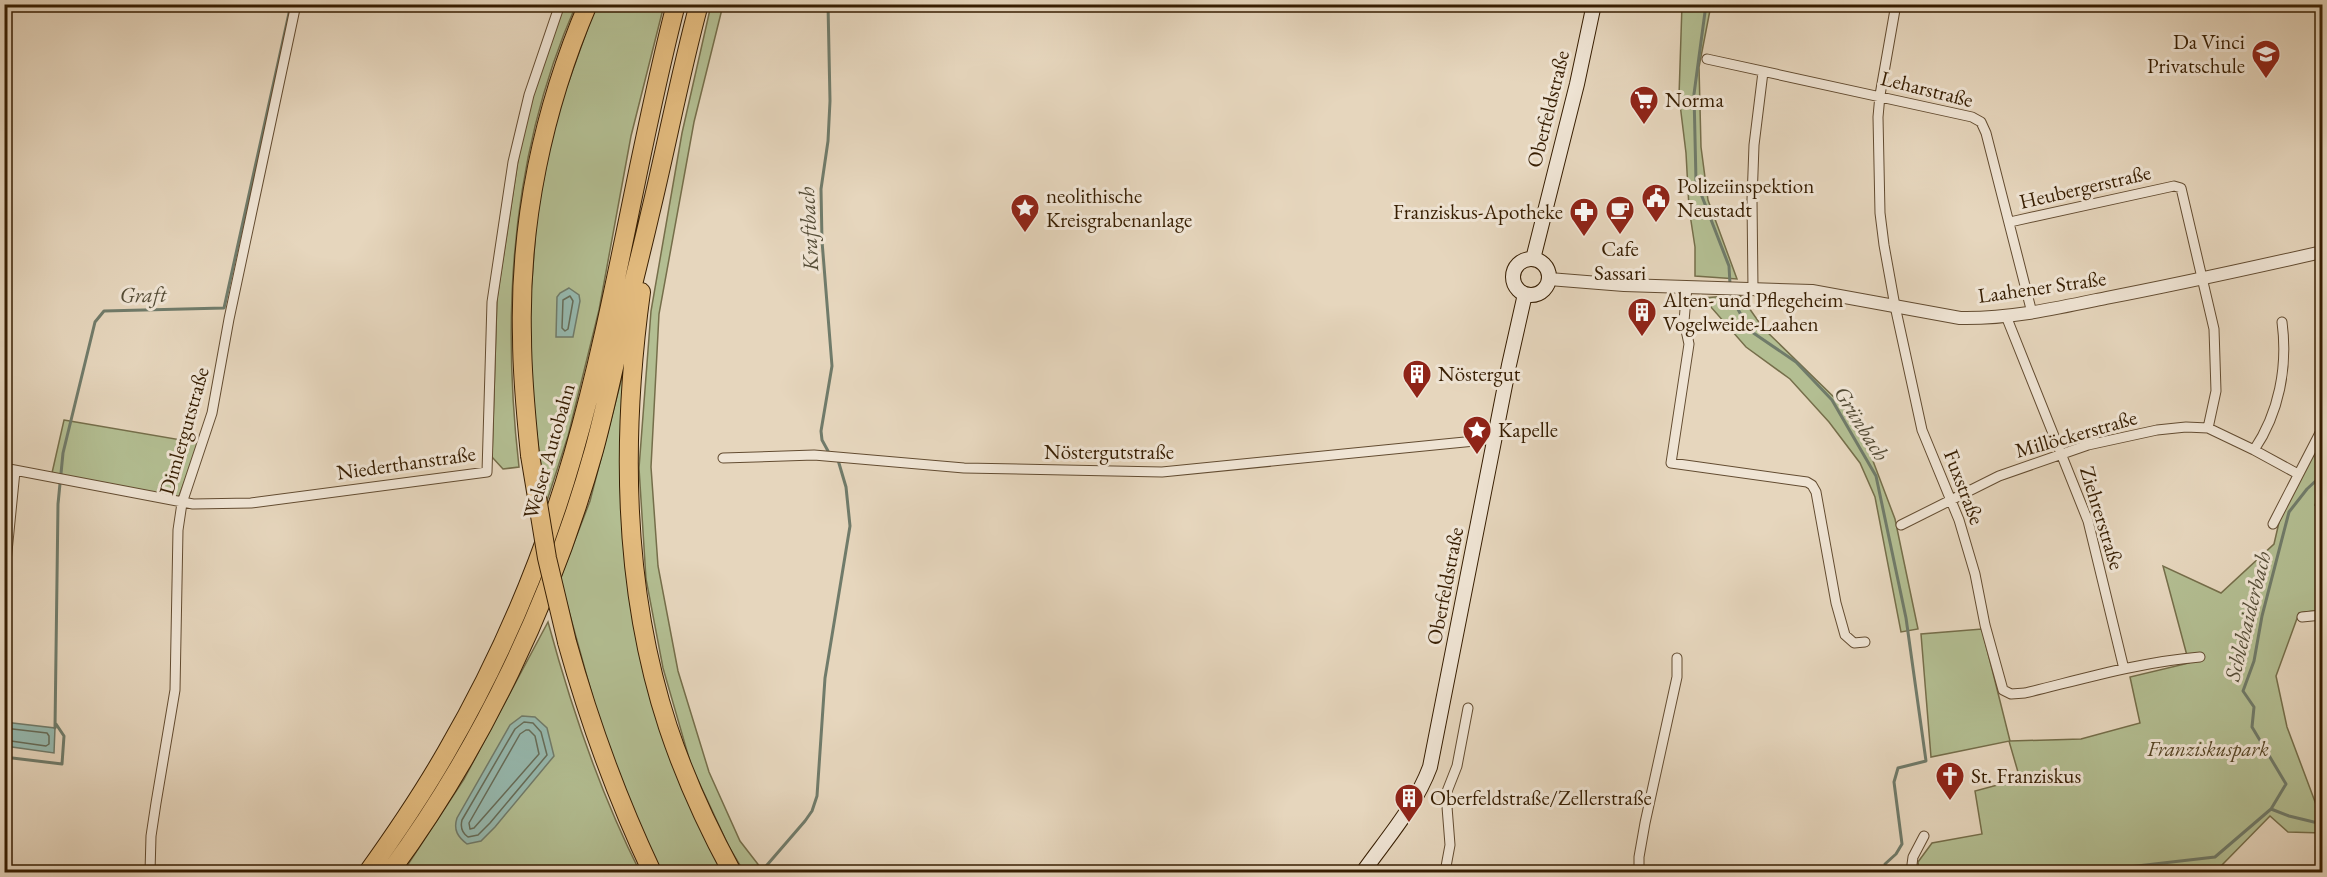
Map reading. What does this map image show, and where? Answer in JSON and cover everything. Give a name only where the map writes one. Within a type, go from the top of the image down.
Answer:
[{"type":"highway","points":[[588,4],[553,100],[533,190],[526,233],[522,336],[524,390],[530,455],[547,558],[567,642],[580,689],[617,793],[652,873]]},
{"type":"highway","name":"Welser Autobahn","points":[[368,873],[447,752],[482,686],[533,574],[556,512],[588,400],[657,78],[676,4]]},
{"type":"highway","name":"Welser Autobahn","points":[[390,873],[465,755],[498,694],[542,597],[569,527],[594,450],[651,213],[672,109],[699,4]]},
{"type":"highway","points":[[651,213],[637,322],[628,448],[632,552],[646,647],[668,726],[700,810],[732,873]]},
{"type":"main road","name":"Oberfeldstraße","points":[[1533,259],[1577,84],[1594,4]]},
{"type":"main road","points":[[1533,259],[1545,266],[1549,279],[1546,287],[1533,295],[1518,290],[1513,276],[1520,262],[1533,259]]},
{"type":"main road","name":"Oberfeldstraße","points":[[1366,872],[1411,807],[1430,767],[1525,294]]},
{"type":"street","name":"Dimlergutstraße","points":[[150,873],[154,814],[175,690],[178,530],[182,503],[212,413],[236,286],[296,4]]},
{"type":"street","name":"Niederthanstraße","points":[[4,468],[182,503],[251,503],[487,472],[492,302],[513,162],[529,94],[560,4]]},
{"type":"street","name":"Fuxstraße","points":[[1896,4],[1880,95],[1880,213],[1895,306],[1922,430],[1959,520],[1975,574],[1985,625],[2003,690],[2012,694],[2025,693],[2124,669],[2174,659],[2200,657]]},
{"type":"street","name":"Leharstraße","points":[[1707,59],[1880,95],[1972,117],[1981,122],[2010,222],[2032,312]]},
{"type":"street","points":[[1753,288],[1754,145],[1762,72]]},
{"type":"street","name":"Heubergerstraße","points":[[2010,222],[2174,186],[2181,188],[2203,280]]},
{"type":"street","name":"Laahener Straße","points":[[1549,279],[1812,291],[1960,318],[2006,316],[2032,312],[2203,280],[2322,252]]},
{"type":"street","points":[[2203,280],[2214,329],[2216,354],[2216,391],[2208,428]]},
{"type":"street","points":[[1687,287],[1684,321],[1689,344],[1671,463],[1807,482],[1812,485],[1816,492],[1836,603],[1845,636],[1854,643],[1865,642]]},
{"type":"street","name":"Ziehrerstraße","points":[[2006,316],[2028,374],[2063,453],[2088,521],[2124,669]]},
{"type":"street","points":[[2254,450],[2271,420],[2278,398],[2283,371],[2282,322]]},
{"type":"street","name":"Millöckerstraße","points":[[1901,525],[1999,476],[2063,453],[2115,438],[2157,430],[2186,427],[2208,428],[2298,474]]},
{"type":"street","points":[[2273,524],[2322,429]]},
{"type":"street","name":"Nöstergutstraße","points":[[723,458],[814,455],[964,468],[1162,472],[1495,440]]},
{"type":"street","points":[[4,582],[15,471]]},
{"type":"street","points":[[2301,617],[2322,615]]},
{"type":"street","points":[[1639,873],[1639,857],[1645,824],[1677,677],[1677,658]]},
{"type":"street","points":[[1445,873],[1450,845],[1446,794],[1457,766],[1468,708]]},
{"type":"street","points":[[1911,873],[1913,857],[1924,836]]},
{"type":"green space","points":[[1811,4],[1809,7],[1777,9],[1733,5]]},
{"type":"green space","points":[[563,5],[576,5],[554,60],[538,116],[525,174],[517,231],[512,290],[511,349],[519,467],[503,469],[492,457],[497,298],[521,140],[536,78]]},
{"type":"green space","points":[[596,5],[664,5],[631,136],[599,310],[568,436],[546,504],[531,390],[530,307],[537,214],[555,120]]},
{"type":"green space","points":[[711,5],[723,5],[694,122],[659,314],[651,467],[658,566],[678,671],[709,772],[740,841],[764,872],[744,872],[729,847],[691,765],[663,668],[646,579],[639,468],[651,311],[682,133]]},
{"type":"green space","points":[[1682,5],[1711,5],[1699,67],[1701,147],[1708,200],[1737,279],[1695,276],[1695,247],[1689,208],[1686,153],[1679,96]]},
{"type":"green space","points":[[1740,295],[1763,328],[1843,406],[1870,453],[1895,519],[1918,629],[1901,632],[1875,497],[1860,463],[1829,422],[1790,379],[1746,347],[1703,298]]},
{"type":"green space","points":[[623,373],[626,374],[621,456],[659,718],[703,835],[724,872],[662,872],[637,822],[602,731],[560,579],[590,501]]},
{"type":"green space","points":[[64,420],[199,443],[178,499],[52,473]]},
{"type":"green space","name":"Franziskuspark","points":[[2315,449],[2322,456],[2322,488],[2315,505],[2322,508],[2322,610],[2299,613],[2276,676],[2287,727],[2317,807],[2322,810],[2322,833],[2288,832],[2270,816],[2220,867],[2176,872],[1919,872],[1918,862],[1932,843],[1982,834],[1975,791],[2020,779],[2009,741],[1931,757],[1921,634],[1982,629],[2010,741],[2081,739],[2140,723],[2130,677],[2189,663],[2163,566],[2221,593],[2274,544],[2280,518]]},
{"type":"green space","points":[[548,622],[566,686],[599,781],[640,872],[403,872],[464,779]]},
{"type":"water","points":[[569,288],[579,295],[580,301],[573,337],[556,337],[557,297]]},
{"type":"water","points":[[522,716],[535,717],[547,728],[554,756],[495,827],[481,841],[467,844],[457,833],[457,818],[510,725]]},
{"type":"water","points":[[4,722],[55,728],[54,753],[5,746]]},
{"type":"waterway","name":"Graft","points":[[55,728],[58,504],[63,453],[95,322],[104,311],[224,308],[291,4]]},
{"type":"waterway","name":"Kraftbach","points":[[828,4],[830,101],[828,141],[821,189],[822,241],[832,366],[821,431],[822,440],[828,451]]},
{"type":"waterway","name":"Grünbach","points":[[1709,4],[1705,12],[1694,94],[1696,181],[1729,266],[1730,284]]},
{"type":"waterway","name":"Grünbach","points":[[1778,4],[1797,6],[1798,4]]},
{"type":"waterway","name":"Grünbach","points":[[1731,291],[1731,296],[1749,330],[1796,362],[1832,400],[1876,476],[1906,618],[1926,761],[1898,768],[1894,782],[1902,844],[1896,854],[1885,864],[1886,872]]},
{"type":"waterway","points":[[761,872],[805,821],[812,811],[817,796],[825,678],[850,526],[846,487],[838,460]]},
{"type":"waterway","name":"Schlehaiderbach","points":[[2085,872],[2215,857],[2271,809],[2286,784],[2252,727],[2254,707],[2243,691],[2254,661],[2262,616],[2289,512],[2307,489],[2322,475]]},
{"type":"waterway","points":[[4,757],[62,764],[64,736],[56,724]]},
{"type":"waterway","points":[[2271,809],[2322,824]]},
{"type":"railway","points":[[2299,4],[2322,11]]},
{"type":"place","name":"Da Vinci Privatschule","points":[[2266,80]]},
{"type":"place","name":"Norma","points":[[1644,126]]},
{"type":"place","name":"Polizeiinspektion Neustadt","points":[[1656,224]]},
{"type":"place","name":"neolithische Kreisgrabenanlage","points":[[1025,234]]},
{"type":"place","name":"Cafe Sassari","points":[[1620,236]]},
{"type":"place","name":"Franziskus-Apotheke","points":[[1584,238]]},
{"type":"place","name":"Alten- und Pflegeheim Vogelweide-Laahen","points":[[1642,338]]},
{"type":"place","name":"Nöstergut","points":[[1417,400]]},
{"type":"place","name":"Kapelle","points":[[1477,456]]},
{"type":"place","name":"St. Franziskus","points":[[1950,802]]},
{"type":"place","name":"Oberfeldstraße/Zellerstraße","points":[[1409,824]]}]
